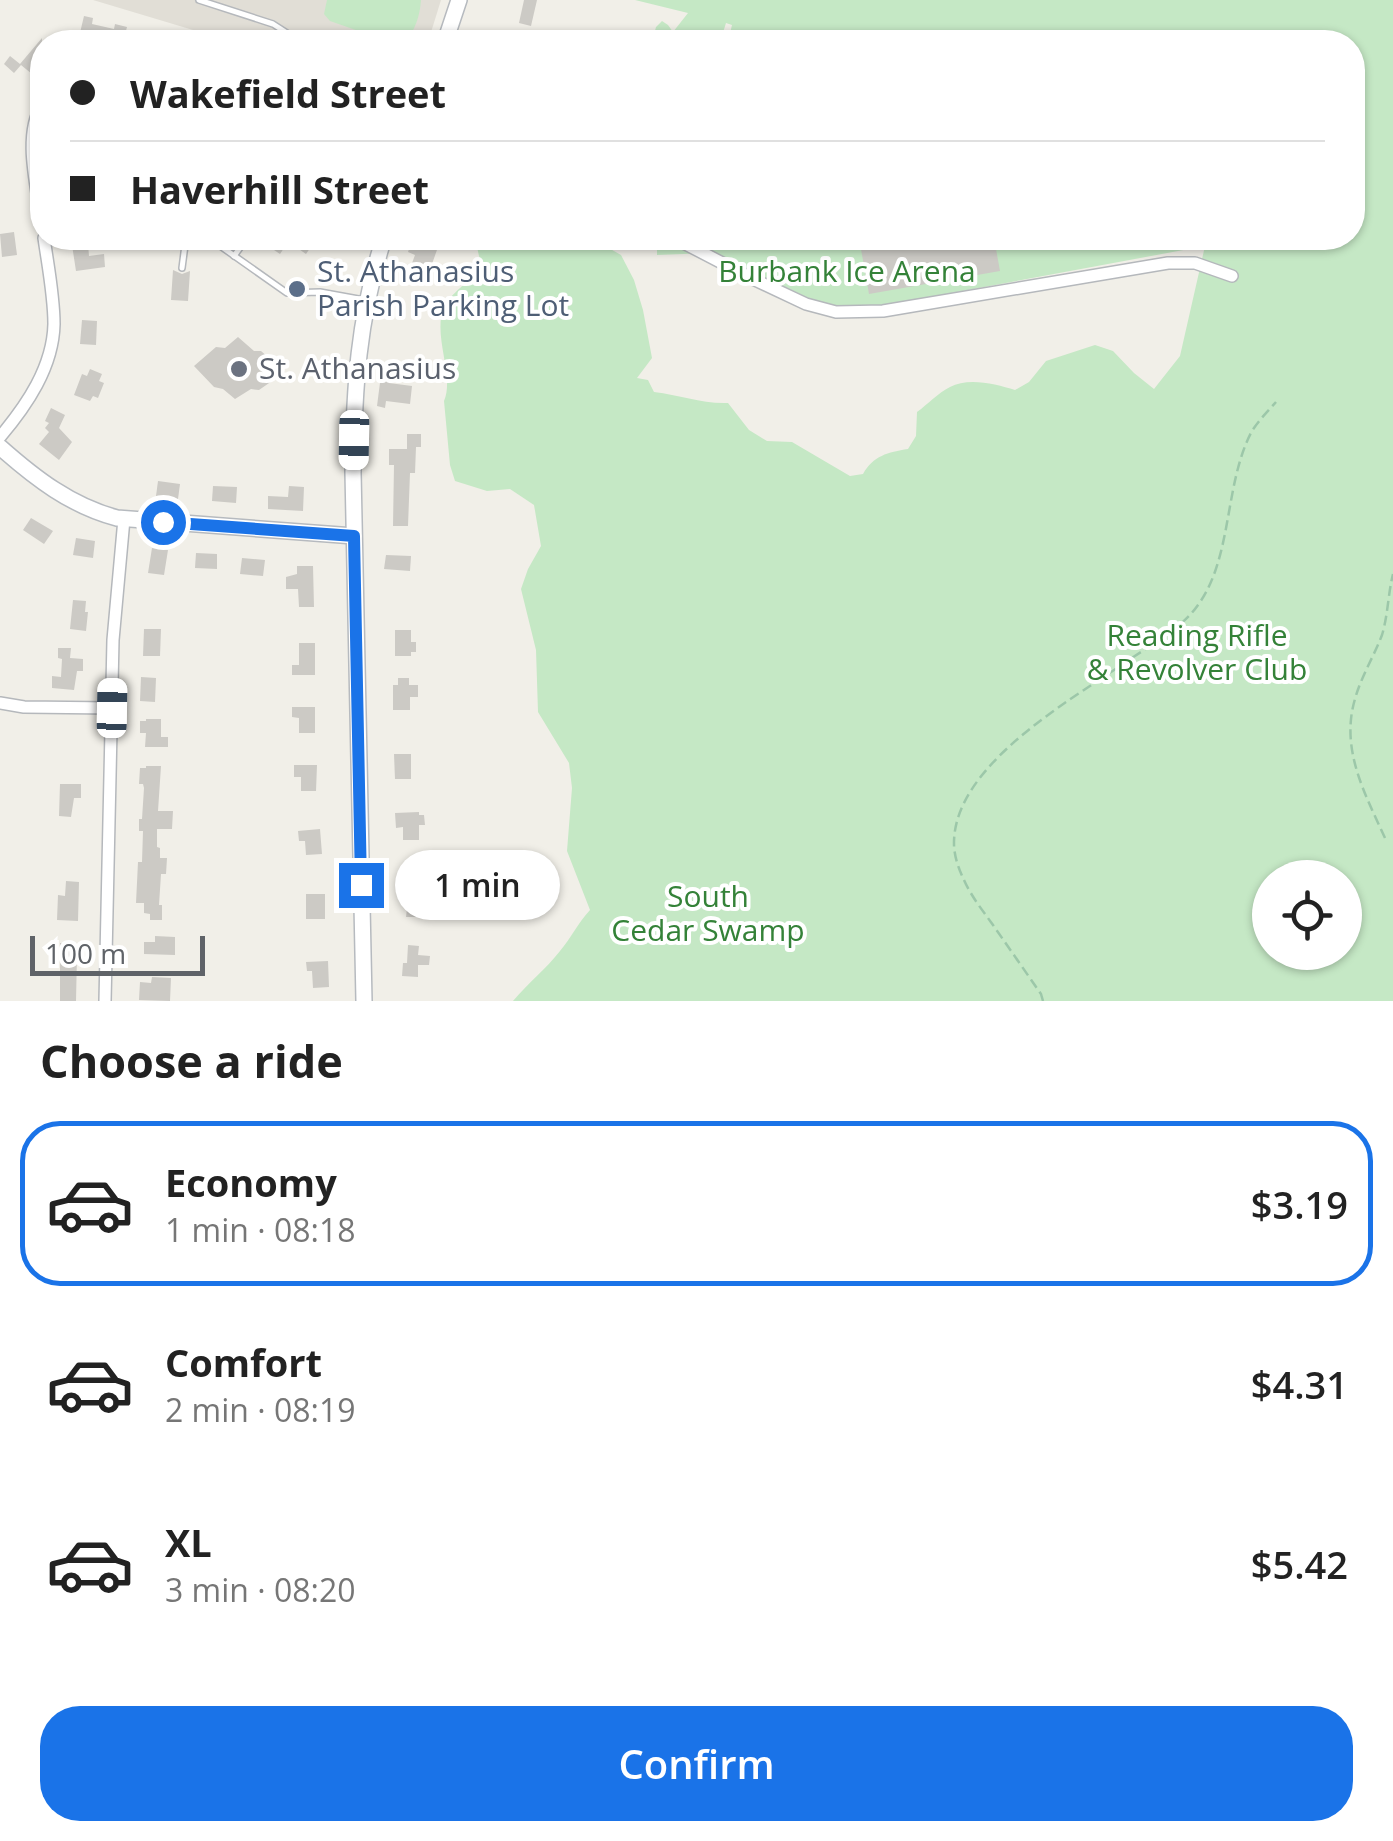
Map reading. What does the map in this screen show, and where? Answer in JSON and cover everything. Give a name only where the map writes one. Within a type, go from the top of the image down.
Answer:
[{"type":"street","points":[[449,30],[459,0]]},
{"type":"street","points":[[0,436],[30,398],[50,345],[54,323],[45,250]]},
{"type":"street","points":[[364,1001],[353,472],[355,379],[367,301],[381,250]]},
{"type":"street","points":[[697,250],[794,300],[836,312],[883,311],[1168,263],[1198,264],[1232,276]]},
{"type":"street","points":[[0,447],[76,504],[100,514],[124,520],[354,536]]},
{"type":"street","points":[[105,1001],[113,640],[124,520]]},
{"type":"street","points":[[0,702],[112,708]]},
{"type":"lane","points":[[199,0],[282,30]]},
{"type":"lane","points":[[182,268],[184,250]]},
{"type":"lane","points":[[226,250],[286,293],[320,292],[367,301]]},
{"type":"lane","points":[[234,256],[238,250]]},
{"type":"path","points":[[1043,1001],[965,883],[954,852],[958,818],[982,774],[1007,748],[1190,615],[1200,603],[1216,566],[1243,454],[1258,422],[1276,402]]},
{"type":"path","points":[[1385,838],[1358,779],[1351,755],[1350,729],[1354,699],[1381,635],[1393,574]]},
{"type":"shaded area","points":[[93,0],[441,0],[432,30],[193,30]]},
{"type":"green space","points":[[327,0],[421,0],[413,30],[356,30],[330,21],[324,14]]},
{"type":"green space","points":[[635,0],[1393,0],[1393,1001],[513,1001],[555,958],[590,910],[567,851],[572,788],[569,763],[538,712],[536,650],[521,589],[541,546],[534,505],[510,489],[487,491],[455,481],[450,465],[441,318],[446,302],[481,265],[478,250],[612,250],[621,255],[634,280],[652,358],[637,378],[648,380],[654,392],[728,403],[749,430],[767,441],[792,442],[850,476],[863,474],[882,456],[908,449],[916,436],[917,412],[957,384],[982,382],[1015,390],[1029,382],[1046,361],[1095,345],[1113,351],[1154,389],[1180,356],[1204,250],[1365,250],[1365,30],[731,30],[732,25],[726,23],[724,30],[675,30],[688,13]]},
{"type":"green space","points":[[662,21],[668,25],[672,30],[655,30]]},
{"type":"green space","points":[[657,250],[1183,250],[882,306],[840,308],[813,303],[710,253],[657,255]]},
{"type":"building","points":[[524,0],[537,0],[531,26],[519,23]]},
{"type":"building","points":[[84,16],[93,18],[92,24],[114,29],[115,24],[127,27],[126,30],[81,30]]},
{"type":"building","points":[[30,52],[30,72],[21,65],[14,73],[4,64],[10,56],[20,64]]},
{"type":"building","points":[[14,232],[17,255],[2,257],[0,234]]},
{"type":"building","points":[[73,250],[88,250],[89,256],[104,254],[105,267],[76,271]]},
{"type":"building","points":[[437,250],[426,281],[408,274],[415,255],[408,252]]},
{"type":"building","name":"Burbank Ice Arena","points":[[861,250],[996,250],[1000,271],[869,294]]},
{"type":"building","points":[[173,270],[182,274],[190,271],[188,301],[171,300]]},
{"type":"building","points":[[82,320],[97,321],[96,345],[80,344]]},
{"type":"building","name":"St. Athanasius","points":[[238,337],[285,372],[259,390],[251,389],[235,399],[214,387],[194,366],[216,347],[225,348]]},
{"type":"building","points":[[90,369],[102,374],[99,381],[104,383],[98,398],[93,396],[90,401],[74,395],[82,374],[87,376]]},
{"type":"building","points":[[381,375],[390,376],[389,383],[412,386],[410,404],[386,401],[385,408],[377,406]]},
{"type":"building","points":[[51,408],[65,415],[59,428],[72,442],[59,460],[39,444],[49,432],[45,428],[49,423],[45,421]]},
{"type":"building","points":[[407,434],[421,434],[421,447],[416,447],[415,473],[410,473],[408,526],[393,526],[394,465],[389,465],[389,449],[407,449]]},
{"type":"building","points":[[158,481],[180,484],[178,499],[156,496]]},
{"type":"building","points":[[213,486],[237,487],[236,503],[212,501]]},
{"type":"building","points":[[289,486],[304,487],[303,511],[268,509],[268,496],[288,497]]},
{"type":"building","points":[[31,518],[53,531],[44,544],[23,530]]},
{"type":"building","points":[[76,538],[95,541],[93,558],[73,555]]},
{"type":"building","points":[[152,548],[168,550],[164,575],[148,573]]},
{"type":"building","points":[[196,553],[217,554],[217,569],[195,568]]},
{"type":"building","points":[[386,555],[411,556],[410,571],[384,569]]},
{"type":"building","points":[[242,558],[265,560],[263,576],[240,574]]},
{"type":"building","points":[[297,566],[313,566],[314,607],[299,607],[298,589],[286,589],[286,577],[297,574]]},
{"type":"building","points":[[73,600],[86,601],[86,631],[70,629]]},
{"type":"building","points":[[144,629],[161,629],[160,656],[143,656]]},
{"type":"building","points":[[395,630],[411,630],[416,652],[411,652],[411,656],[395,656]]},
{"type":"building","points":[[299,643],[315,643],[315,675],[292,675],[292,665],[299,665]]},
{"type":"building","points":[[58,648],[71,648],[70,658],[83,659],[83,671],[77,671],[74,690],[52,688],[52,676],[61,677]]},
{"type":"building","points":[[141,677],[156,678],[155,702],[140,701]]},
{"type":"building","points":[[398,678],[409,678],[409,685],[418,685],[418,697],[410,697],[410,710],[393,710],[393,685],[398,685]]},
{"type":"building","points":[[292,707],[315,707],[315,733],[299,733],[299,718],[292,717]]},
{"type":"building","points":[[161,719],[161,737],[168,737],[168,747],[145,747],[146,733],[140,733],[140,721]]},
{"type":"building","points":[[394,754],[411,754],[411,779],[395,779]]},
{"type":"building","points":[[294,765],[317,765],[316,791],[301,791],[301,777],[294,777]]},
{"type":"building","points":[[161,766],[158,811],[173,811],[172,829],[157,829],[160,858],[167,858],[166,874],[161,874],[162,920],[150,920],[150,914],[144,913],[144,903],[136,903],[143,831],[139,831],[144,788],[139,784],[140,768]]},
{"type":"building","points":[[60,784],[81,784],[81,798],[74,798],[71,817],[59,816]]},
{"type":"building","points":[[395,813],[424,815],[425,825],[419,825],[419,840],[403,840],[403,827],[396,828]]},
{"type":"building","points":[[320,829],[322,854],[306,855],[305,841],[299,841],[298,831]]},
{"type":"building","points":[[66,881],[79,882],[78,921],[57,920],[58,895],[65,896]]},
{"type":"building","points":[[402,885],[425,889],[425,909],[418,908],[417,917],[406,917],[408,900],[401,900]]},
{"type":"building","points":[[306,894],[325,894],[325,919],[306,919]]},
{"type":"building","points":[[155,936],[175,937],[175,955],[144,954],[144,942],[155,942]]},
{"type":"building","points":[[60,943],[71,943],[70,955],[77,955],[76,1001],[60,1001]]},
{"type":"building","points":[[408,945],[419,946],[418,955],[430,956],[429,965],[418,965],[418,977],[402,976]]},
{"type":"building","points":[[328,961],[329,987],[313,988],[312,971],[307,971],[306,962]]},
{"type":"building","points":[[152,977],[171,978],[170,1001],[139,1000],[140,982],[151,983]]},
{"type":"place","name":"St. Athanasius Parish Parking Lot","points":[[297,289]]},
{"type":"place","name":"St. Athanasius","points":[[239,369]]},
{"type":"route","points":[[163,522],[354,536],[361,885]]},
{"type":"park label","name":"Reading Rifle & Revolver Club","points":[[1197,653]]},
{"type":"park label","name":"South Cedar Swamp","points":[[708,914]]}]
